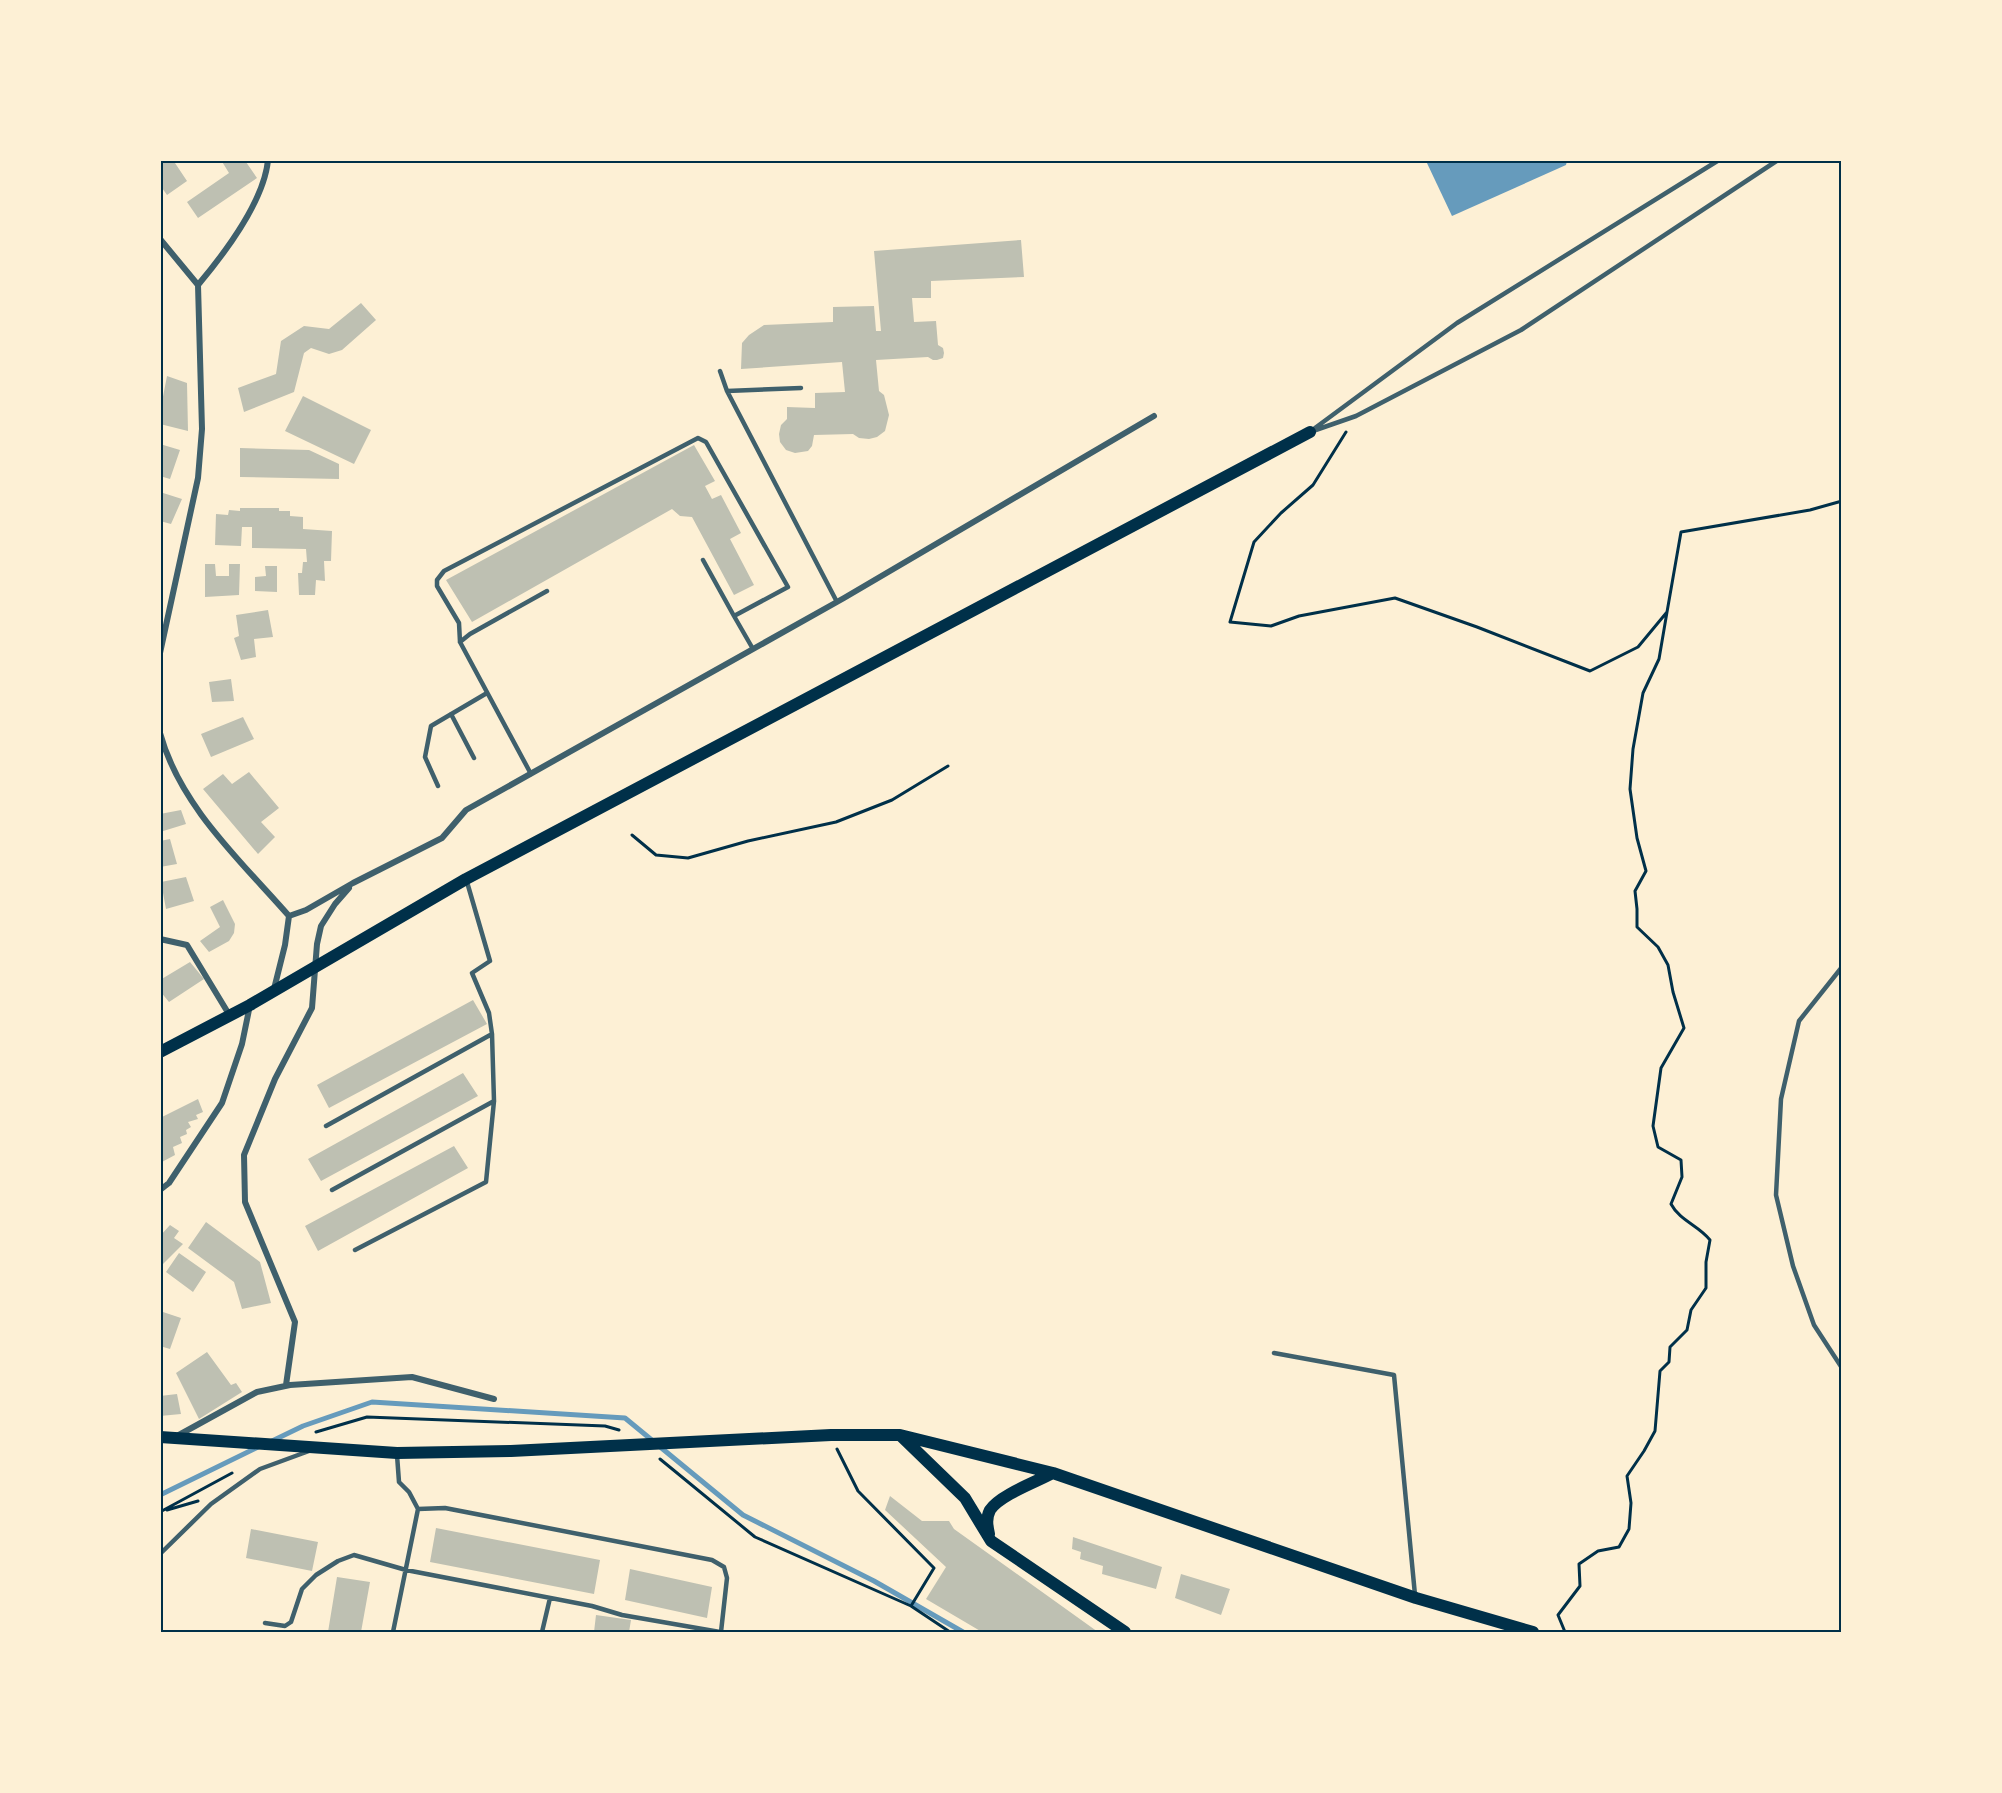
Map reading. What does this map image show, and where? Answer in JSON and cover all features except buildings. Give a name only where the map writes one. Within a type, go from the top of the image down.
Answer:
[{"type":"main road","points":[[160,1052],[230,1017],[466,879],[1310,432]]},
{"type":"main road","points":[[160,1437],[311,1443],[397,1453],[511,1451],[831,1435],[900,1435],[1053,1473],[1416,1598],[1533,1632]]},
{"type":"main road","points":[[900,1435],[965,1498],[991,1541],[1125,1632]]},
{"type":"main road","points":[[991,1541],[986,1522],[989,1511],[998,1502],[1053,1473]]},
{"type":"street","points":[[198,285],[224,254],[260,192],[267,173],[268,160]]},
{"type":"street","points":[[160,239],[198,285],[202,429],[198,478],[160,653]]},
{"type":"street","points":[[289,916],[306,910],[353,883],[442,838],[466,810],[837,602],[1154,416]]},
{"type":"street","points":[[160,733],[174,772],[186,794],[203,818],[289,916],[285,945],[274,990]]},
{"type":"street","points":[[286,1385],[296,1322],[245,1202],[244,1155],[275,1079],[312,1008],[314,968],[321,926],[335,904],[353,883]]},
{"type":"street","points":[[160,939],[188,945],[230,1017]]},
{"type":"street","points":[[160,1190],[169,1183],[222,1103],[242,1044],[250,1005]]},
{"type":"street","points":[[174,1438],[257,1392],[286,1385],[412,1377],[494,1398]]},
{"type":"lane","points":[[1703,160],[1708,167]]},
{"type":"lane","points":[[1310,432],[1457,323],[1719,160]]},
{"type":"lane","points":[[1310,432],[1356,416],[1521,330],[1778,160]]},
{"type":"lane","points":[[720,371],[727,391],[837,602]]},
{"type":"lane","points":[[727,391],[801,388]]},
{"type":"lane","points":[[531,774],[460,642],[459,623],[437,586],[439,575],[444,571],[698,438],[706,442],[788,587],[734,616]]},
{"type":"lane","points":[[704,560],[753,649]]},
{"type":"lane","points":[[460,642],[470,634],[547,591]]},
{"type":"lane","points":[[160,617],[169,617]]},
{"type":"lane","points":[[438,786],[425,757],[431,726],[487,693]]},
{"type":"lane","points":[[451,714],[474,758]]},
{"type":"lane","points":[[355,1250],[486,1182],[494,1101],[492,1034],[489,1013],[472,973],[490,961],[466,879]]},
{"type":"lane","points":[[1842,967],[1799,1021],[1781,1099],[1776,1195],[1793,1266],[1814,1324],[1842,1368]]},
{"type":"lane","points":[[326,1126],[492,1034]]},
{"type":"lane","points":[[332,1190],[494,1101]]},
{"type":"lane","points":[[1274,1353],[1394,1375],[1416,1598]]},
{"type":"lane","points":[[160,1554],[211,1504],[260,1469],[311,1443]]},
{"type":"lane","points":[[393,1632],[418,1509],[409,1492],[399,1482],[397,1453]]},
{"type":"lane","points":[[265,1623],[285,1626],[291,1622],[302,1589],[316,1575],[338,1561],[354,1555],[406,1570],[592,1606],[622,1615],[720,1632],[727,1578],[724,1567],[712,1560],[445,1508],[418,1509]]},
{"type":"lane","points":[[542,1632],[550,1598]]},
{"type":"path","points":[[1356,416],[1313,484],[1254,542],[1230,622],[1271,626],[1299,616],[1395,598],[1478,627],[1590,671],[1638,647],[1667,612]]},
{"type":"path","points":[[1565,1632],[1558,1615],[1580,1586],[1579,1564],[1598,1551],[1620,1547],[1629,1529],[1631,1503],[1627,1476],[1656,1431],[1660,1371],[1669,1362],[1670,1347],[1687,1330],[1691,1310],[1706,1288],[1706,1262],[1710,1240],[1703,1232],[1677,1215],[1671,1204],[1682,1177],[1681,1160],[1658,1147],[1653,1125],[1661,1068],[1684,1028],[1673,992],[1668,965],[1658,947],[1636,927],[1635,891],[1646,871],[1636,838],[1630,789],[1633,749],[1643,693],[1659,659],[1681,532],[1810,510],[1842,501]]},
{"type":"path","points":[[632,835],[656,855],[688,858],[748,841],[836,822],[892,800],[948,766]]},
{"type":"path","points":[[311,1443],[367,1417],[605,1426],[627,1432]]},
{"type":"path","points":[[831,1435],[858,1491],[933,1568],[911,1606]]},
{"type":"path","points":[[654,1454],[755,1537],[911,1606],[950,1632]]},
{"type":"path","points":[[160,1512],[235,1471]]},
{"type":"water","points":[[1426,161],[1567,161],[1566,165],[1452,216]]},
{"type":"waterway","points":[[272,1441],[303,1426],[372,1402],[625,1418],[743,1515],[874,1581],[963,1632]]},
{"type":"waterway","points":[[160,1495],[258,1447]]}]
